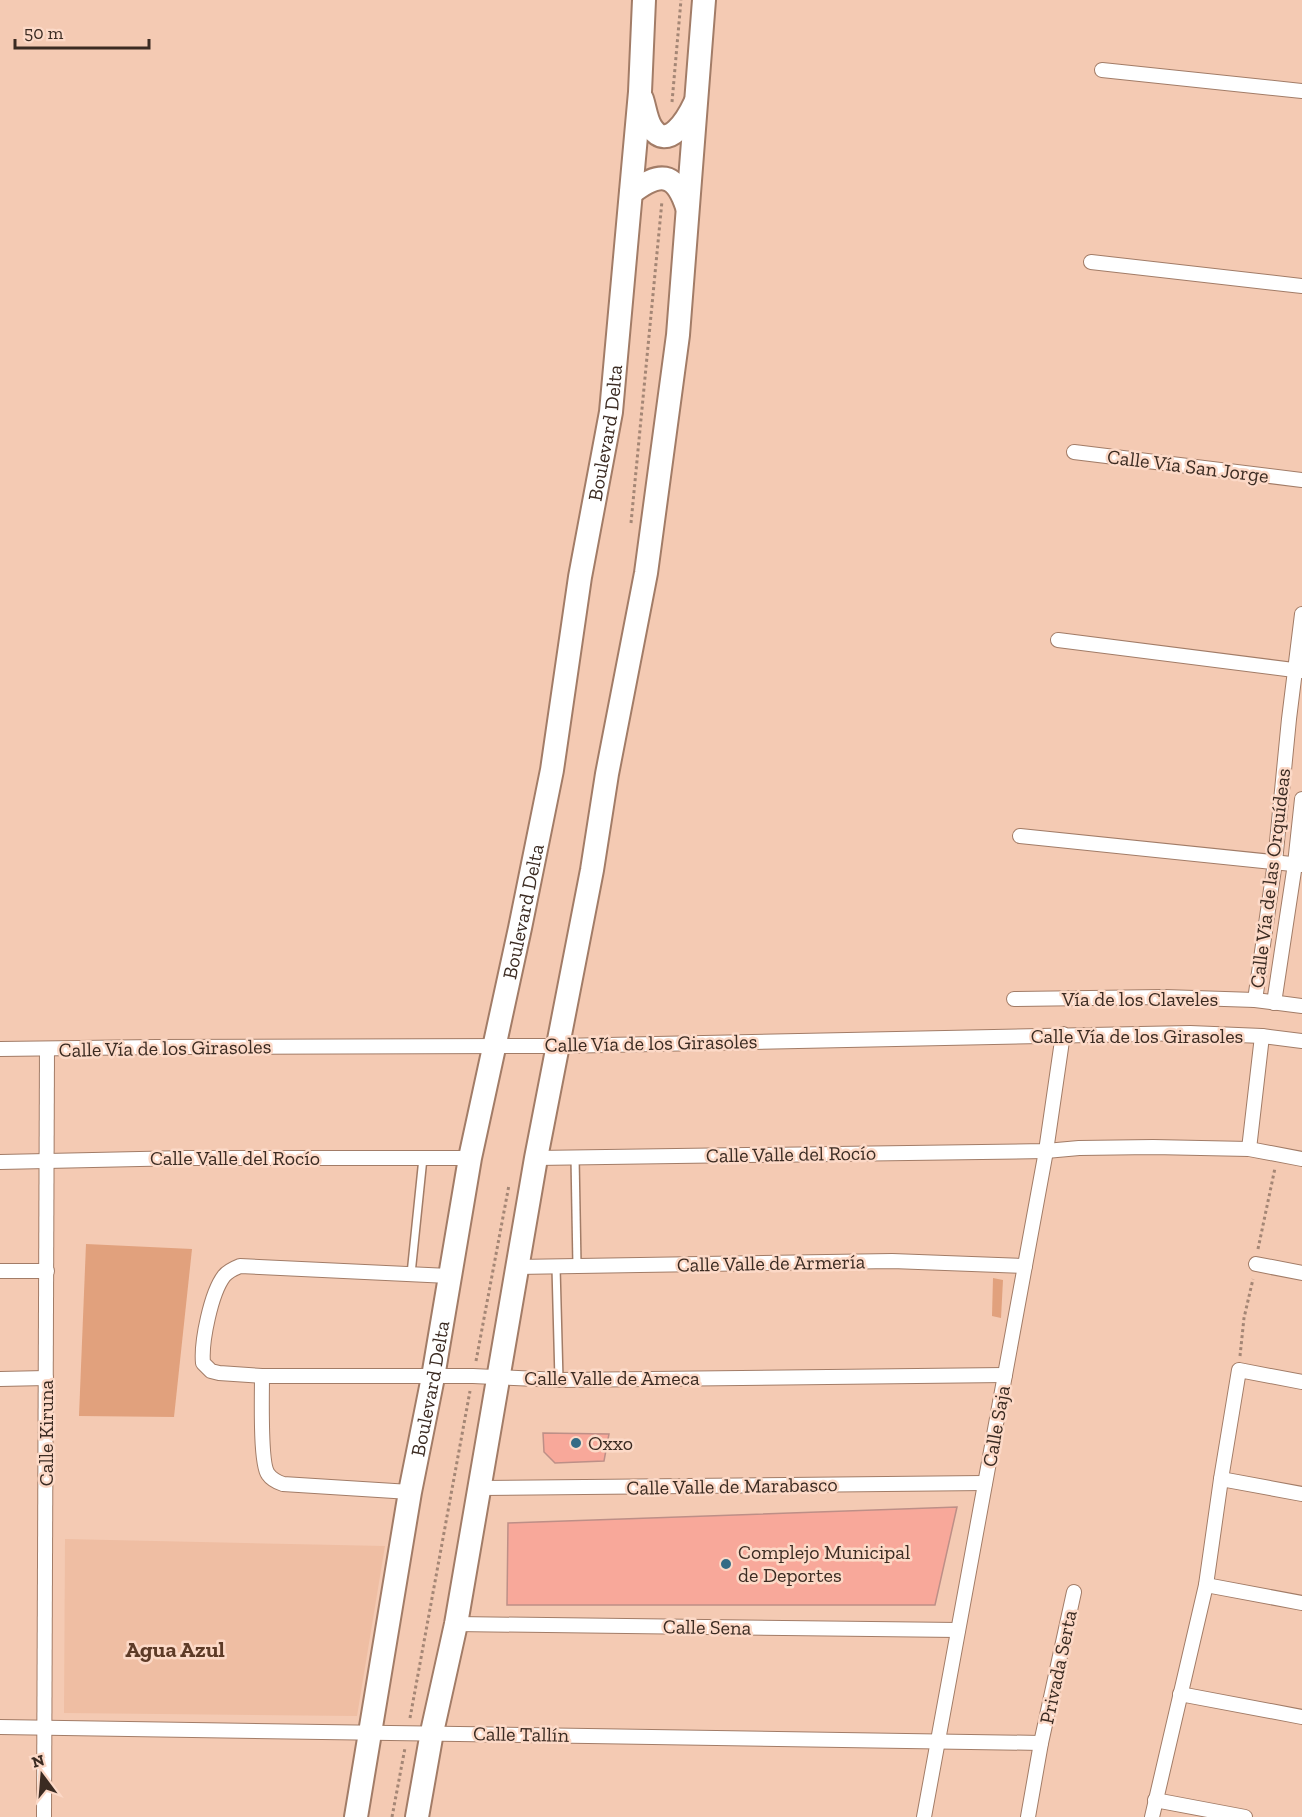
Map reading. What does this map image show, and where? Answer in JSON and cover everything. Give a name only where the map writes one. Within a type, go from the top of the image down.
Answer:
[{"type":"main road","name":"Boulevard Delta","points":[[357,1817],[410,1492],[433,1377],[470,1158],[552,770],[580,577],[611,412],[640,92],[644,0]]},
{"type":"main road","points":[[417,1817],[432,1732],[456,1624],[516,1267],[646,573],[678,335],[704,0]]},
{"type":"main road","points":[[640,92],[651,127],[662,136],[668,136],[680,128],[687,121],[697,101]]},
{"type":"main road","points":[[631,193],[644,183],[664,178],[675,182],[688,208]]},
{"type":"street","points":[[1102,70],[1302,91]]},
{"type":"street","points":[[1091,262],[1302,286]]},
{"type":"street","name":"Calle Vía San Jorge","points":[[1074,452],[1302,480]]},
{"type":"street","name":"Calle Vía de las Orquídeas","points":[[1255,1000],[1275,862],[1298,671],[1302,614]]},
{"type":"street","points":[[1058,640],[1298,671]]},
{"type":"street","name":"Calle Vía de las Orquídeas","points":[[1274,1003],[1298,865],[1302,799]]},
{"type":"street","points":[[1020,836],[1298,865]]},
{"type":"street","name":"Vía de los Claveles","points":[[1014,999],[1164,997],[1255,1000],[1302,1006]]},
{"type":"street","name":"Calle Vía de los Girasoles","points":[[0,1049],[558,1046],[1190,1033],[1262,1036],[1302,1041]]},
{"type":"street","name":"Calle Saja","points":[[924,1817],[1046,1151],[1063,1034]]},
{"type":"street","points":[[1249,1149],[1262,1036]]},
{"type":"street","name":"Calle Kiruna","points":[[44,1817],[47,1049]]},
{"type":"street","name":"Calle Valle del Rocío","points":[[536,1158],[1046,1151],[1154,1147],[1249,1149],[1302,1159]]},
{"type":"street","name":"Calle Valle del Rocío","points":[[0,1162],[186,1158],[470,1158]]},
{"type":"street","name":"Calle Valle de Armería","points":[[516,1267],[892,1261],[1025,1266]]},
{"type":"street","points":[[1256,1264],[1302,1273]]},
{"type":"street","name":"Calle Valle de Ameca","points":[[411,1274],[240,1266],[225,1275],[208,1318],[203,1363],[211,1371],[219,1373],[262,1376],[473,1376],[559,1380],[1005,1375]]},
{"type":"street","points":[[0,1271],[47,1271]]},
{"type":"street","points":[[411,1274],[449,1276]]},
{"type":"street","points":[[1152,1817],[1206,1585],[1239,1370],[1302,1382]]},
{"type":"street","points":[[262,1376],[262,1457],[268,1476],[275,1481],[300,1485],[410,1492]]},
{"type":"street","points":[[0,1379],[46,1378]]},
{"type":"street","points":[[1221,1479],[1302,1494]]},
{"type":"street","name":"Calle Valle de Marabasco","points":[[480,1488],[985,1484]]},
{"type":"street","points":[[1206,1585],[1302,1603]]},
{"type":"street","name":"Privada Serta","points":[[1028,1817],[1041,1743],[1074,1592]]},
{"type":"street","name":"Calle Sena","points":[[456,1624],[958,1630]]},
{"type":"street","points":[[1180,1694],[1302,1717]]},
{"type":"street","name":"Calle Tallín","points":[[0,1727],[1041,1743]]},
{"type":"street","points":[[1155,1800],[1245,1817]]},
{"type":"lane","points":[[575,1157],[578,1266]]},
{"type":"lane","points":[[411,1274],[423,1158]]},
{"type":"lane","points":[[556,1267],[559,1380]]},
{"type":"path","points":[[671,104],[681,0]]},
{"type":"path","points":[[631,523],[664,178]]},
{"type":"path","points":[[392,1817],[510,1182]]},
{"type":"shaded area","points":[[86,1244],[192,1249],[174,1417],[79,1416]]},
{"type":"shaded area","points":[[993,1278],[1003,1280],[1001,1318],[992,1316]]},
{"type":"shaded area","points":[[65,1539],[385,1546],[357,1716],[64,1713]]},
{"type":"building","name":"Oxxo","points":[[543,1433],[609,1434],[604,1461],[555,1463],[544,1452]]},
{"type":"building","name":"Complejo Municipal de Deportes","points":[[957,1507],[935,1605],[507,1605],[508,1523]]},
{"type":"place","name":"Oxxo","points":[[576,1443]]},
{"type":"place","name":"Complejo Municipal de Deportes","points":[[726,1564]]},
{"type":"district","name":"Agua Azul","points":[[175,1649]]}]
